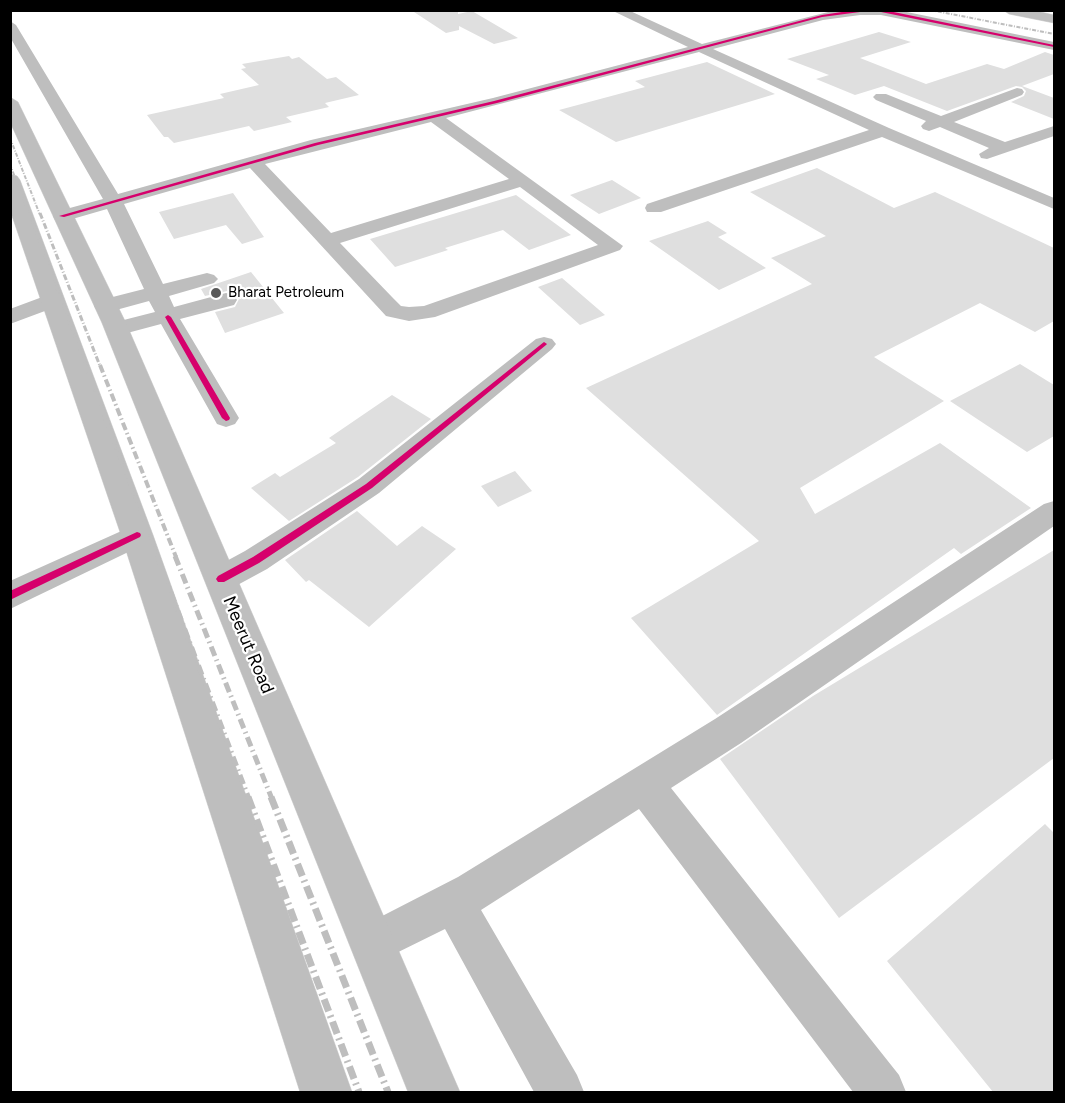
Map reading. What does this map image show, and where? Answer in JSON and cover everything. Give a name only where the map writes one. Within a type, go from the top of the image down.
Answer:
[{"type":"main road","points":[[1008,10],[1054,19]]},
{"type":"main road","points":[[1034,10],[1054,14]]},
{"type":"main road","name":"Meerut Road","points":[[10,102],[111,318],[434,1092]]},
{"type":"main road","points":[[10,180],[137,535],[326,1092]]},
{"type":"main road","points":[[27,226],[62,216]]},
{"type":"street","points":[[617,10],[883,131],[1054,203]]},
{"type":"street","points":[[62,216],[317,144],[703,48],[822,13],[881,11],[1054,46]]},
{"type":"street","points":[[10,25],[112,201],[168,317],[226,418]]},
{"type":"street","points":[[921,130],[1017,92]]},
{"type":"street","points":[[881,97],[1004,148]]},
{"type":"street","points":[[254,163],[384,302],[394,310],[409,314],[427,312],[613,246],[433,116]]},
{"type":"street","points":[[654,208],[883,131]]},
{"type":"street","points":[[961,163],[1054,131]]},
{"type":"street","points":[[326,241],[523,181]]},
{"type":"street","points":[[111,318],[158,293],[207,279]]},
{"type":"street","points":[[10,317],[53,300]]},
{"type":"street","points":[[111,318],[168,317],[226,300]]},
{"type":"street","points":[[220,579],[256,560],[369,486],[544,344]]},
{"type":"street","points":[[372,944],[453,904],[728,731],[1054,512]]},
{"type":"street","points":[[10,596],[137,535]]},
{"type":"street","points":[[644,784],[882,1092]]},
{"type":"street","points":[[453,904],[560,1092]]},
{"type":"building","points":[[411,10],[458,10],[458,14],[472,11],[518,38],[494,44],[459,26],[459,30],[446,33]]},
{"type":"building","points":[[879,32],[911,42],[860,58],[926,84],[987,64],[1004,69],[1045,52],[1054,55],[1054,74],[1022,86],[1054,98],[1054,119],[1011,102],[1024,96],[1026,91],[1022,87],[1016,86],[947,111],[884,86],[855,95],[816,79],[829,75],[787,59]]},
{"type":"building","points":[[289,56],[292,59],[299,57],[327,79],[336,77],[359,95],[325,103],[329,107],[286,117],[292,122],[254,131],[249,126],[174,143],[168,137],[164,137],[147,115],[224,98],[220,94],[259,85],[241,69],[246,68],[242,64]]},
{"type":"building","points":[[707,62],[775,94],[616,142],[559,110],[645,87],[635,81]]},
{"type":"building","points":[[817,168],[894,208],[935,192],[1054,248],[1054,321],[1035,332],[980,303],[874,357],[944,401],[800,488],[815,514],[940,443],[1031,508],[961,554],[954,548],[717,715],[631,618],[759,541],[586,388],[812,284],[771,258],[826,236],[750,192]]},
{"type":"building","points":[[612,180],[641,198],[599,214],[570,195]]},
{"type":"building","points":[[233,193],[264,237],[242,244],[226,225],[174,239],[159,212]]},
{"type":"building","points":[[516,195],[571,235],[529,250],[503,230],[395,267],[370,239]]},
{"type":"building","points":[[708,221],[727,233],[718,237],[766,268],[719,290],[649,241]]},
{"type":"building","points":[[251,272],[284,313],[225,333],[215,312],[235,307],[239,299],[235,293],[227,291],[205,296],[201,289]]},
{"type":"building","points":[[562,278],[605,315],[580,325],[538,287]]},
{"type":"building","points":[[1020,364],[1054,385],[1054,436],[1027,452],[950,401]]},
{"type":"building","points":[[392,395],[431,419],[358,477],[289,521],[251,488],[275,473],[280,477],[336,443],[329,438]]},
{"type":"building","points":[[515,471],[532,491],[498,507],[481,486]]},
{"type":"building","points":[[357,511],[397,546],[422,526],[456,549],[369,627],[309,580],[306,582],[285,560]]},
{"type":"building","points":[[1054,550],[1054,758],[839,918],[720,759],[813,696]]},
{"type":"building","points":[[1045,824],[1054,833],[1054,1092],[993,1092],[887,961]]},
{"type":"railway","points":[[930,10],[1054,34]]},
{"type":"railway","points":[[10,138],[40,215]]},
{"type":"railway","points":[[10,164],[29,215]]},
{"type":"railway","points":[[29,213],[86,366]]},
{"type":"railway","points":[[40,213],[100,366]]},
{"type":"railway","points":[[85,365],[158,557]]},
{"type":"railway","points":[[100,365],[176,557]]},
{"type":"railway","points":[[157,556],[249,799]]},
{"type":"railway","points":[[175,556],[272,799]]},
{"type":"railway","points":[[248,797],[359,1092]]},
{"type":"railway","points":[[271,797],[388,1092]]},
{"type":"cycle path","points":[[62,216],[317,144],[495,102],[822,16],[881,11],[1054,46]]},
{"type":"cycle path","points":[[168,317],[226,418]]},
{"type":"cycle path","points":[[221,579],[256,560],[369,486],[544,344]]},
{"type":"cycle path","points":[[10,596],[137,535]]},
{"type":"place","name":"Bharat Petroleum","points":[[216,293]]}]
